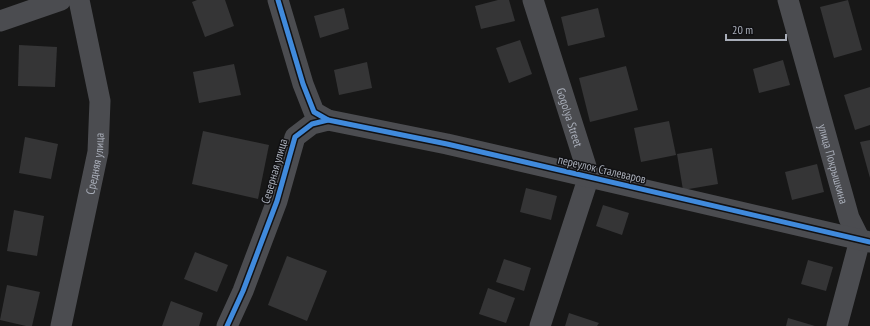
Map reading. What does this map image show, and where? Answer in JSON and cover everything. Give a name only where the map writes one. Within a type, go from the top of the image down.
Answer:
[{"type":"street","points":[[0,22],[61,0]]},
{"type":"street","name":"Средняя улица","points":[[61,326],[98,152],[100,101],[79,0]]},
{"type":"street","points":[[278,0],[303,84],[314,112],[328,120]]},
{"type":"street","name":"Gogolya Street","points":[[533,0],[589,176]]},
{"type":"street","name":"улица Покрышкина","points":[[788,0],[849,218],[865,241]]},
{"type":"street","name":"переулок Сталеваров","points":[[328,120],[447,144],[865,241]]},
{"type":"street","name":"Северная улица","points":[[227,326],[244,291],[277,201],[295,136],[312,124],[328,120]]},
{"type":"street","points":[[540,326],[589,176]]},
{"type":"street","points":[[837,326],[865,241]]},
{"type":"building","points":[[197,0],[225,0],[234,26],[205,37],[192,2]]},
{"type":"building","points":[[498,0],[509,0],[515,21],[481,29],[475,6]]},
{"type":"building","points":[[848,0],[862,50],[834,58],[820,7]]},
{"type":"building","points":[[344,8],[349,29],[320,38],[314,16]]},
{"type":"building","points":[[598,8],[605,37],[568,46],[561,17]]},
{"type":"building","points":[[520,40],[532,74],[509,83],[496,48]]},
{"type":"building","points":[[19,45],[57,47],[55,87],[18,86]]},
{"type":"building","points":[[783,60],[790,85],[759,93],[753,69]]},
{"type":"building","points":[[367,62],[372,88],[339,95],[334,70]]},
{"type":"building","points":[[234,64],[241,95],[199,103],[193,72]]},
{"type":"building","points":[[626,66],[638,110],[590,122],[579,78]]},
{"type":"building","points":[[870,87],[870,125],[855,130],[844,95]]},
{"type":"building","points":[[669,121],[676,155],[641,162],[634,128]]},
{"type":"building","points":[[203,131],[269,145],[258,199],[192,184]]},
{"type":"building","points":[[25,137],[58,144],[51,179],[19,173]]},
{"type":"building","points":[[870,140],[870,178],[860,142]]},
{"type":"building","points":[[712,148],[718,184],[683,190],[677,154]]},
{"type":"building","points":[[817,164],[824,192],[792,200],[785,172]]},
{"type":"building","points":[[526,188],[557,196],[551,220],[520,212]]},
{"type":"building","points":[[603,205],[629,213],[622,235],[596,226]]},
{"type":"building","points":[[14,210],[44,216],[37,256],[7,251]]},
{"type":"building","points":[[195,252],[228,265],[217,292],[184,279]]},
{"type":"building","points":[[287,256],[327,271],[307,321],[268,305]]},
{"type":"building","points":[[504,259],[531,268],[524,291],[496,282]]},
{"type":"building","points":[[808,260],[833,267],[826,291],[801,284]]},
{"type":"building","points":[[7,285],[40,292],[32,326],[0,320]]},
{"type":"building","points":[[488,288],[515,298],[506,323],[479,314]]},
{"type":"building","points":[[171,301],[203,313],[199,326],[162,326]]},
{"type":"building","points":[[569,313],[599,323],[597,326],[565,326]]},
{"type":"building","points":[[788,318],[815,326],[786,326]]},
{"type":"cycle path","points":[[227,326],[243,291],[277,201],[295,137],[312,124],[328,120],[314,112],[303,84],[278,0]]},
{"type":"cycle path","points":[[328,120],[447,144],[870,242]]}]
